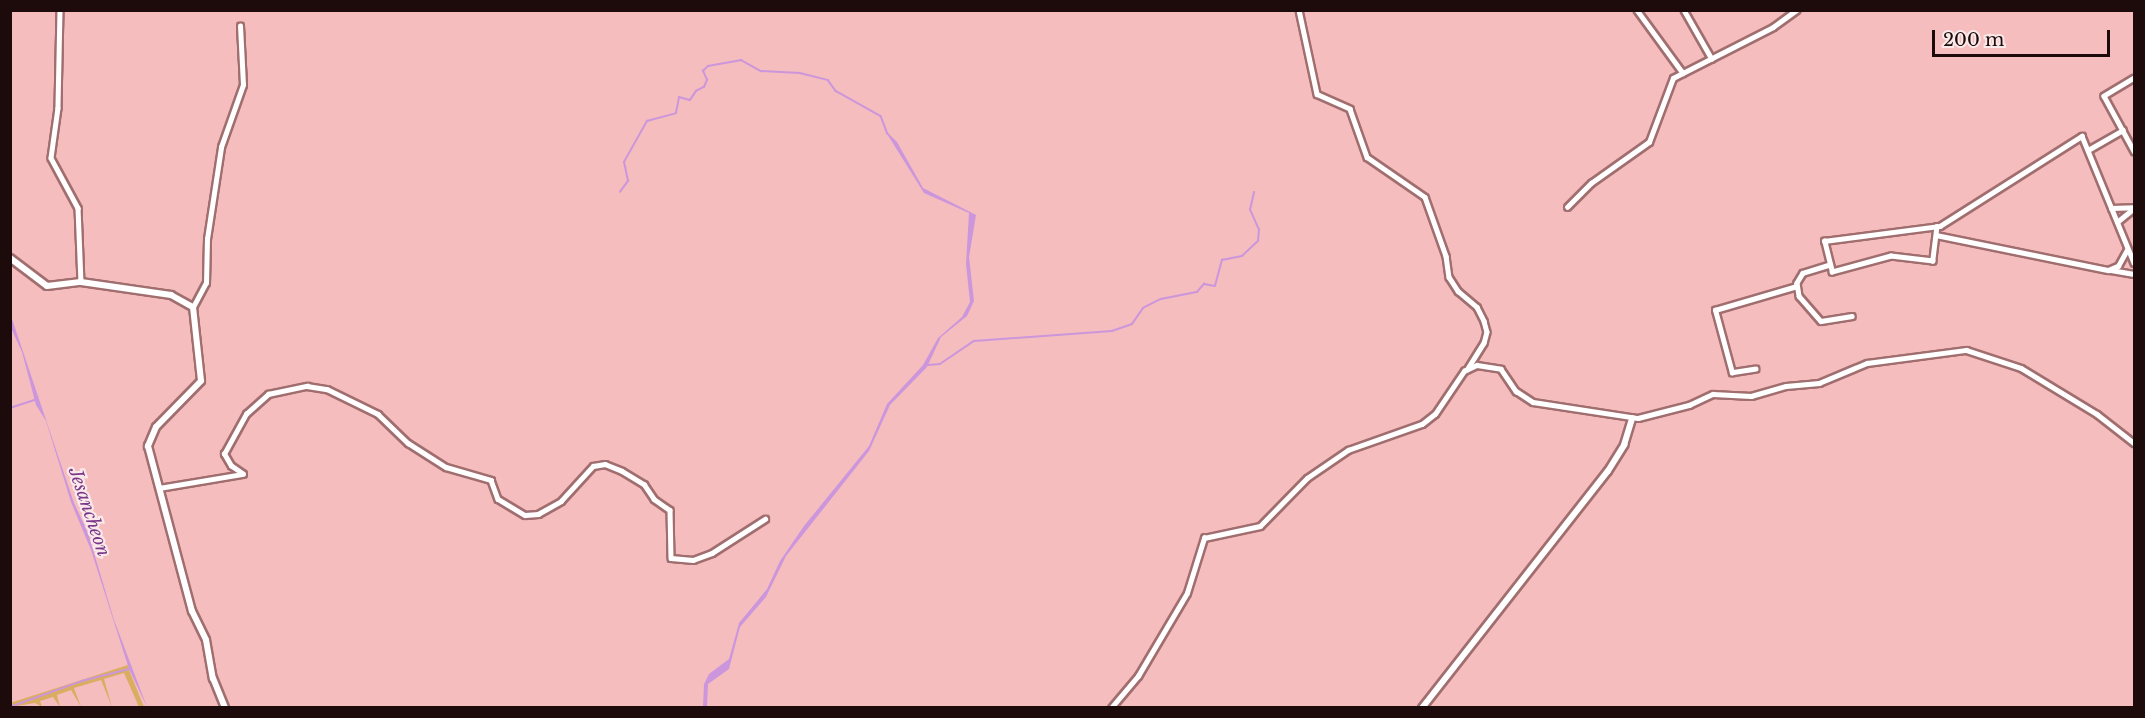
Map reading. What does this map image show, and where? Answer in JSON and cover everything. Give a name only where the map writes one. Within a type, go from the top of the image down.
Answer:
[{"type":"street","points":[[60,10],[58,108],[51,158],[78,208],[81,282]]},
{"type":"street","points":[[1111,708],[1138,676],[1187,593],[1204,538],[1260,526],[1307,478],[1348,450],[1422,424],[1468,369],[1484,343],[1485,321],[1477,307],[1458,291],[1449,277],[1446,256],[1425,197],[1367,157],[1350,109],[1317,94],[1299,10]]},
{"type":"street","points":[[1637,10],[1683,73]]},
{"type":"street","points":[[1684,10],[1712,59]]},
{"type":"street","points":[[1568,207],[1592,183],[1649,142],[1670,84],[1683,73],[1773,27],[1796,10]]},
{"type":"street","points":[[225,708],[213,678],[206,640],[192,611],[149,453],[149,436],[202,378],[193,307],[206,283],[207,239],[220,147],[243,85],[240,26]]},
{"type":"street","points":[[2134,78],[2104,96],[2134,151]]},
{"type":"street","points":[[2088,150],[2123,130]]},
{"type":"street","points":[[1937,226],[1933,261],[1892,256],[1832,272],[1824,241],[1937,226],[2082,136],[2134,263]]},
{"type":"street","points":[[2111,208],[2134,207]]},
{"type":"street","points":[[2117,222],[2134,207]]},
{"type":"street","points":[[1936,235],[2134,274]]},
{"type":"street","points":[[2108,270],[2122,261],[2127,247]]},
{"type":"street","points":[[10,258],[47,286],[81,282],[171,295],[193,307]]},
{"type":"street","points":[[1830,265],[1803,273],[1797,286],[1801,301],[1821,321],[1852,315]]},
{"type":"street","points":[[1756,369],[1732,373],[1715,310],[1797,286]]},
{"type":"street","points":[[1468,369],[1495,365],[1521,395],[1533,402],[1632,418],[1683,406],[1713,394],[1751,396],[1786,386],[1819,383],[1867,363],[1966,350],[2021,368],[2097,414],[2134,443]]},
{"type":"street","points":[[159,488],[243,474],[231,466],[224,454],[246,414],[268,394],[307,386],[327,389],[378,414],[408,443],[446,467],[491,480],[498,499],[525,515],[538,514],[561,501],[593,466],[604,464],[622,471],[644,484],[654,499],[670,510],[671,558],[686,560],[708,554],[765,519]]},
{"type":"street","points":[[1422,708],[1608,471],[1624,445],[1632,418]]},
{"type":"shaded area","points":[[884,129],[897,142],[923,188],[976,215],[969,257],[974,301],[967,316],[941,337],[927,367],[890,405],[869,451],[786,556],[766,597],[740,627],[729,669],[708,684],[707,707],[703,707],[704,684],[709,674],[729,659],[739,623],[767,589],[780,561],[804,526],[869,446],[887,404],[923,365],[938,338],[962,317],[970,302],[966,264],[969,213],[924,193]]},
{"type":"shaded area","points":[[10,313],[74,503],[88,533],[114,620],[147,707],[129,669],[91,550],[71,502],[46,421],[36,405],[22,352],[11,328]]},
{"type":"shaded area","points":[[128,665],[129,669],[123,671],[129,670],[144,707],[139,707],[124,673],[104,679],[112,707],[101,680],[74,688],[81,707],[71,690],[57,695],[60,707],[53,697],[40,701],[42,707],[35,703],[11,707],[10,703]]},
{"type":"waterway","points":[[620,192],[628,181],[624,162],[647,121],[676,113],[679,97],[690,100],[696,91],[704,87],[707,80],[703,71],[708,66],[741,60],[761,71],[800,73],[828,80],[836,91],[881,116],[888,134]]},
{"type":"waterway","points":[[928,365],[940,364],[974,341],[1112,331],[1132,324],[1143,308],[1161,299],[1197,292],[1204,284],[1215,286],[1222,260],[1242,256],[1258,241],[1259,230],[1250,210],[1254,192]]},
{"type":"waterway","points":[[10,408],[35,400]]},
{"type":"waterway","points":[[10,707],[82,681],[129,669]]},
{"type":"water label","name":"Jesancheon","points":[[89,512]]}]
